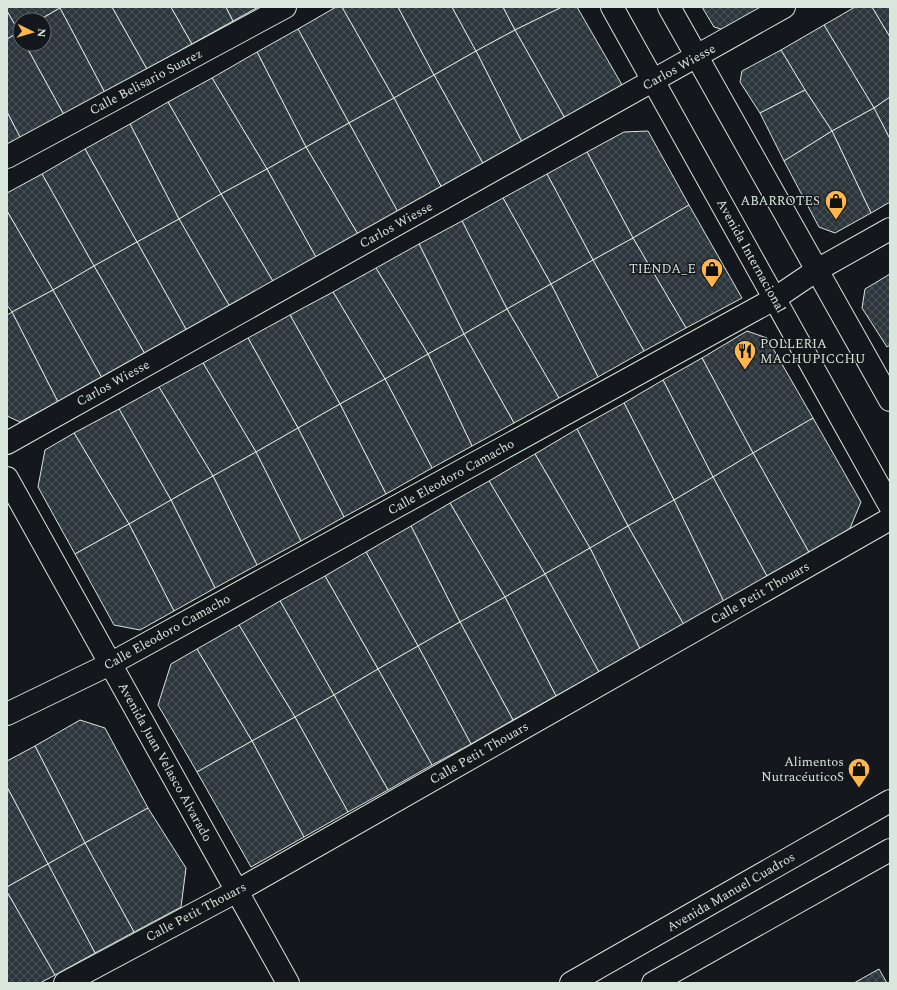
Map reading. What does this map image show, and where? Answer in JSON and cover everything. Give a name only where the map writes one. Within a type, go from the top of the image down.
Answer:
[{"type":"street","name":"Calle Belisario Suarez","points":[[7,157],[285,7]]},
{"type":"street","name":"Avenida Internacional","points":[[612,7],[890,506]]},
{"type":"street","points":[[668,7],[890,400]]},
{"type":"street","name":"Carlos Wiesse","points":[[7,443],[784,7]]},
{"type":"street","name":"Calle Eleodoro Camacho","points":[[7,714],[110,664],[774,299],[817,270],[890,229]]},
{"type":"street","name":"Avenida Juan Velasco Alvarado","points":[[7,478],[288,983]]},
{"type":"street","name":"Calle Petit Thouars","points":[[65,983],[237,891],[890,519]]},
{"type":"street","name":"Avenida Manuel Cuadros","points":[[571,983],[890,801]]},
{"type":"street","points":[[653,983],[890,850]]},
{"type":"building","points":[[7,7],[60,7],[52,13],[12,12],[12,20],[7,11]]},
{"type":"building","points":[[112,7],[147,69],[105,93],[60,8]]},
{"type":"building","points":[[112,7],[171,7],[192,44],[147,69]]},
{"type":"building","points":[[171,7],[226,7],[233,21],[192,44]]},
{"type":"building","points":[[226,7],[258,7],[233,21]]},
{"type":"building","points":[[336,7],[342,7],[394,98],[349,123],[298,29]]},
{"type":"building","points":[[342,7],[398,7],[434,75],[394,98]]},
{"type":"building","points":[[398,7],[452,7],[476,51],[434,75]]},
{"type":"building","points":[[452,7],[503,7],[515,30],[476,51]]},
{"type":"building","points":[[503,7],[562,7],[515,30]]},
{"type":"building","points":[[562,7],[577,7],[625,90],[567,122],[515,30]]},
{"type":"building","points":[[702,7],[761,7],[762,9],[724,30],[714,27]]},
{"type":"building","points":[[855,7],[872,7],[890,37],[890,97],[874,108],[824,25]]},
{"type":"building","points":[[872,7],[890,7],[890,37]]},
{"type":"building","points":[[60,8],[105,93],[64,115],[29,52],[52,52],[52,13]]},
{"type":"building","points":[[7,11],[12,20],[12,36],[7,39]]},
{"type":"building","points":[[824,25],[874,108],[832,131],[781,50]]},
{"type":"building","points":[[298,29],[349,123],[306,147],[257,52]]},
{"type":"building","points":[[515,30],[567,122],[524,146],[476,51]]},
{"type":"building","points":[[12,36],[12,52],[29,52],[64,115],[21,139],[7,112],[7,39]]},
{"type":"building","points":[[781,50],[805,90],[760,113],[740,82],[742,71]]},
{"type":"building","points":[[476,51],[524,146],[485,167],[434,75]]},
{"type":"building","points":[[257,52],[306,147],[267,169],[212,78]]},
{"type":"building","points":[[434,75],[485,167],[443,190],[394,98]]},
{"type":"building","points":[[212,78],[267,169],[221,194],[168,102]]},
{"type":"building","points":[[805,90],[832,131],[784,161],[760,113]]},
{"type":"building","points":[[890,97],[890,139],[874,108]]},
{"type":"building","points":[[394,98],[443,190],[399,214],[349,123]]},
{"type":"building","points":[[168,102],[221,194],[179,219],[130,124]]},
{"type":"building","points":[[874,108],[890,139],[890,202],[871,213],[832,131]]},
{"type":"building","points":[[7,112],[21,139],[7,147]]},
{"type":"building","points":[[349,123],[399,214],[359,236],[306,147]]},
{"type":"building","points":[[130,124],[179,219],[137,242],[85,149]]},
{"type":"building","points":[[648,131],[689,205],[633,238],[587,152],[624,132]]},
{"type":"building","points":[[832,131],[871,213],[835,233],[819,227],[784,161]]},
{"type":"building","points":[[306,147],[359,236],[317,259],[267,169]]},
{"type":"building","points":[[85,149],[137,242],[94,266],[42,174]]},
{"type":"building","points":[[587,152],[633,238],[593,260],[547,174]]},
{"type":"building","points":[[267,169],[317,259],[274,283],[221,194]]},
{"type":"building","points":[[42,174],[94,266],[53,290],[7,211],[7,193]]},
{"type":"building","points":[[547,174],[593,260],[551,284],[503,198]]},
{"type":"building","points":[[221,194],[274,283],[230,307],[179,219]]},
{"type":"building","points":[[503,198],[551,284],[507,309],[462,221]]},
{"type":"building","points":[[689,205],[742,298],[686,328],[633,238]]},
{"type":"building","points":[[7,211],[53,290],[12,312],[7,305]]},
{"type":"building","points":[[179,219],[230,307],[187,331],[137,242]]},
{"type":"building","points":[[462,221],[507,309],[464,334],[419,244]]},
{"type":"building","points":[[633,238],[686,328],[644,351],[593,260]]},
{"type":"building","points":[[137,242],[187,331],[145,354],[94,266]]},
{"type":"building","points":[[419,244],[464,334],[428,354],[376,268]]},
{"type":"building","points":[[593,260],[644,351],[598,377],[551,284]]},
{"type":"building","points":[[94,266],[145,354],[102,378],[53,290]]},
{"type":"building","points":[[376,268],[428,354],[385,379],[333,292]]},
{"type":"building","points":[[890,274],[890,345],[887,347],[862,308],[865,289]]},
{"type":"building","points":[[551,284],[598,377],[559,398],[507,309]]},
{"type":"building","points":[[53,290],[102,378],[58,402],[12,312]]},
{"type":"building","points":[[333,292],[385,379],[340,404],[290,315]]},
{"type":"building","points":[[507,309],[559,398],[514,423],[464,334]]},
{"type":"building","points":[[12,312],[58,402],[20,422],[7,416],[7,315]]},
{"type":"building","points":[[290,315],[340,404],[298,428],[248,338]]},
{"type":"building","points":[[747,331],[767,338],[813,418],[753,453],[702,358]]},
{"type":"building","points":[[464,334],[514,423],[472,446],[428,354]]},
{"type":"building","points":[[248,338],[298,428],[256,452],[203,363]]},
{"type":"building","points":[[428,354],[472,446],[432,468],[385,379]]},
{"type":"building","points":[[702,358],[753,453],[713,477],[663,380]]},
{"type":"building","points":[[203,363],[256,452],[213,476],[159,387]]},
{"type":"building","points":[[385,379],[432,468],[386,494],[340,404]]},
{"type":"building","points":[[663,380],[713,477],[674,500],[624,403]]},
{"type":"building","points":[[159,387],[213,476],[171,500],[119,409]]},
{"type":"building","points":[[624,403],[674,500],[628,526],[577,429]]},
{"type":"building","points":[[340,404],[386,494],[344,517],[298,428]]},
{"type":"building","points":[[119,409],[171,500],[129,524],[74,433]]},
{"type":"building","points":[[813,418],[861,502],[848,533],[810,554],[753,453]]},
{"type":"building","points":[[298,428],[344,517],[301,541],[256,452]]},
{"type":"building","points":[[577,429],[628,526],[590,548],[535,454]]},
{"type":"building","points":[[74,433],[129,524],[75,554],[38,487],[45,450]]},
{"type":"building","points":[[256,452],[301,541],[257,565],[213,476]]},
{"type":"building","points":[[753,453],[810,554],[768,578],[713,477]]},
{"type":"building","points":[[535,454],[590,548],[545,574],[489,481]]},
{"type":"building","points":[[213,476],[257,565],[215,588],[171,500]]},
{"type":"building","points":[[713,477],[768,578],[724,602],[674,500]]},
{"type":"building","points":[[489,481],[545,574],[505,597],[450,503]]},
{"type":"building","points":[[171,500],[215,588],[174,611],[129,524]]},
{"type":"building","points":[[674,500],[724,602],[684,625],[628,526]]},
{"type":"building","points":[[450,503],[505,597],[460,622],[411,526]]},
{"type":"building","points":[[129,524],[174,611],[140,630],[114,625],[75,554]]},
{"type":"building","points":[[411,526],[460,622],[418,646],[366,552]]},
{"type":"building","points":[[628,526],[684,625],[640,649],[590,548]]},
{"type":"building","points":[[590,548],[640,649],[599,672],[545,574]]},
{"type":"building","points":[[366,552],[418,646],[378,669],[325,576]]},
{"type":"building","points":[[545,574],[599,672],[556,696],[505,597]]},
{"type":"building","points":[[325,576],[378,669],[334,695],[280,601]]},
{"type":"building","points":[[505,597],[556,696],[513,720],[460,622]]},
{"type":"building","points":[[280,601],[334,695],[295,717],[239,625]]},
{"type":"building","points":[[460,622],[513,720],[471,744],[418,646]]},
{"type":"building","points":[[239,625],[295,717],[252,741],[197,649]]},
{"type":"building","points":[[418,646],[471,744],[432,765],[378,669]]},
{"type":"building","points":[[197,649],[252,741],[197,772],[158,705],[171,664]]},
{"type":"building","points":[[378,669],[432,765],[388,790],[334,695]]},
{"type":"building","points":[[334,695],[388,790],[348,812],[295,717]]},
{"type":"building","points":[[295,717],[348,812],[304,837],[252,741]]},
{"type":"building","points":[[80,720],[105,728],[148,808],[85,843],[35,746]]},
{"type":"building","points":[[252,741],[304,837],[251,867],[197,772]]},
{"type":"building","points":[[35,746],[85,843],[48,864],[7,787],[7,761]]},
{"type":"building","points":[[7,787],[48,864],[7,887]]},
{"type":"building","points":[[148,808],[186,868],[181,907],[134,932],[85,843]]},
{"type":"building","points":[[85,843],[134,932],[95,953],[48,864]]},
{"type":"building","points":[[48,864],[95,953],[55,975],[7,892],[7,887]]},
{"type":"building","points":[[7,892],[55,975],[40,983],[7,983]]},
{"type":"building","points":[[879,969],[887,983],[854,983]]},
{"type":"place","name":"ABARROTES","points":[[836,220]]},
{"type":"place","name":"TIENDA_E","points":[[712,288]]},
{"type":"place","name":"POLLERIA MACHUPICCHU","points":[[745,370]]},
{"type":"place","name":"Alimentos NutracéuticoS","points":[[859,788]]}]
